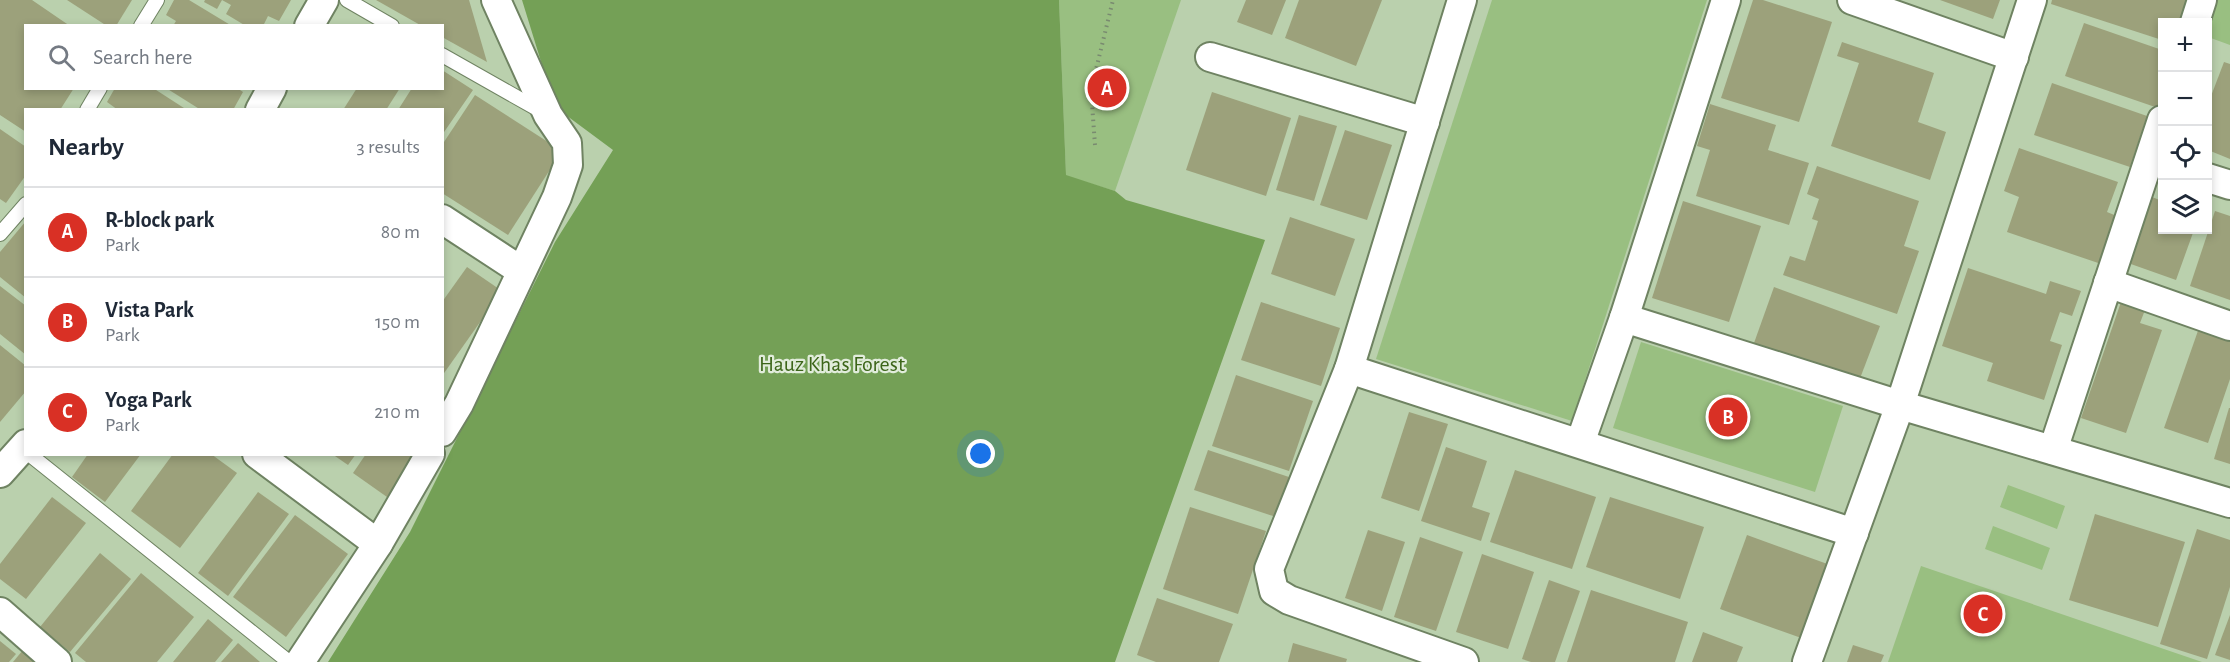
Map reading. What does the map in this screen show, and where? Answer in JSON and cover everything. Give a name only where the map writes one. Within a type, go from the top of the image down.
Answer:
[{"type":"street","points":[[310,24],[324,0]]},
{"type":"street","points":[[444,427],[557,197],[568,165],[567,143],[548,116],[496,0]]},
{"type":"street","points":[[1462,0],[1349,369],[1269,569],[1274,591],[1289,600],[1464,662]]},
{"type":"street","points":[[1580,443],[1624,318],[1726,0]]},
{"type":"street","points":[[1852,0],[2014,57]]},
{"type":"street","points":[[1807,662],[1900,405],[2032,0]]},
{"type":"street","points":[[2196,18],[2202,0]]},
{"type":"street","points":[[1210,57],[1425,122]]},
{"type":"street","points":[[2054,450],[2108,283],[2156,161],[2162,126]]},
{"type":"street","points":[[2212,179],[2230,185]]},
{"type":"street","points":[[444,220],[520,270]]},
{"type":"street","points":[[2108,283],[2230,326]]},
{"type":"street","points":[[1624,318],[1900,405],[2230,503]]},
{"type":"street","points":[[1349,369],[1854,533]]},
{"type":"street","points":[[0,473],[24,451]]},
{"type":"street","points":[[260,456],[378,544]]},
{"type":"street","points":[[300,662],[378,544],[429,456]]},
{"type":"street","points":[[0,612],[57,662]]},
{"type":"lane","points":[[142,24],[157,0]]},
{"type":"lane","points":[[347,0],[389,24]]},
{"type":"lane","points":[[444,56],[548,116]]},
{"type":"lane","points":[[88,108],[99,90]]},
{"type":"lane","points":[[0,234],[24,206]]},
{"type":"lane","points":[[32,456],[289,662]]},
{"type":"path","points":[[1095,146],[1091,90],[1113,0]]},
{"type":"green space","name":"Hauz Khas Forest","points":[[522,0],[1059,0],[1066,175],[1115,191],[1126,200],[1265,240],[1115,662],[328,662],[410,532],[555,242],[613,150],[555,107]]},
{"type":"green space","points":[[1059,0],[1181,0],[1115,191],[1066,176]]},
{"type":"green space","points":[[1492,0],[1707,0],[1572,421],[1376,359]]},
{"type":"green space","points":[[2217,0],[2230,0],[2230,45],[2212,38],[2211,18]]},
{"type":"green space","points":[[1641,342],[1843,406],[1815,492],[1613,428]]},
{"type":"green space","points":[[2008,485],[2065,506],[2057,529],[2000,507]]},
{"type":"green space","points":[[1993,526],[2050,548],[2042,570],[1985,549]]},
{"type":"green space","points":[[1921,566],[2202,662],[1888,662]]},
{"type":"building","points":[[0,0],[32,0],[67,24],[24,24],[24,90],[73,90],[61,108],[24,108],[24,131],[0,115]]},
{"type":"building","points":[[67,0],[132,0],[117,24],[104,24]]},
{"type":"building","points":[[174,0],[189,0],[229,24],[174,24],[176,21],[166,15]]},
{"type":"building","points":[[205,0],[222,0],[217,9],[204,2]]},
{"type":"building","points":[[222,0],[291,0],[279,21],[268,16],[264,24],[243,24],[226,14],[231,5]]},
{"type":"building","points":[[376,0],[469,0],[487,62],[444,38],[444,24],[418,24]]},
{"type":"building","points":[[1246,0],[1286,0],[1272,35],[1237,22]]},
{"type":"building","points":[[1299,0],[1382,0],[1356,66],[1285,38]]},
{"type":"building","points":[[1753,0],[1763,0],[1832,22],[1799,122],[1721,98]]},
{"type":"building","points":[[1940,0],[2000,0],[1993,19]]},
{"type":"building","points":[[2052,0],[2187,0],[2180,18],[2158,18],[2158,39],[2051,4]]},
{"type":"building","points":[[2084,23],[2158,49],[2158,108],[2065,76]]},
{"type":"building","points":[[1842,42],[1934,73],[1918,122],[1946,132],[1930,180],[1831,146],[1859,63],[1837,56]]},
{"type":"building","points":[[2224,62],[2230,64],[2230,159],[2212,152],[2212,94]]},
{"type":"building","points":[[444,71],[473,90],[444,132],[444,108],[399,108],[411,90],[444,90]]},
{"type":"building","points":[[2052,83],[2147,116],[2130,167],[2034,135]]},
{"type":"building","points":[[114,90],[156,90],[184,108],[115,108],[107,102]]},
{"type":"building","points":[[169,90],[240,90],[243,92],[234,108],[198,108]]},
{"type":"building","points":[[356,90],[399,90],[387,108],[344,108]]},
{"type":"building","points":[[1212,92],[1291,118],[1266,196],[1186,170]]},
{"type":"building","points":[[475,95],[562,151],[508,235],[444,194],[444,142]]},
{"type":"building","points":[[1710,104],[1776,125],[1768,150],[1809,163],[1789,225],[1696,196],[1710,150],[1697,146]]},
{"type":"building","points":[[1299,115],[1337,126],[1314,201],[1276,190]]},
{"type":"building","points":[[0,129],[24,146],[24,178],[6,203],[0,199]]},
{"type":"building","points":[[1345,130],[1392,145],[1367,220],[1320,205]]},
{"type":"building","points":[[2019,148],[2118,182],[2107,212],[2124,219],[2107,266],[2007,232],[2019,197],[2004,191]]},
{"type":"building","points":[[1817,166],[1919,201],[1904,246],[1919,251],[1897,314],[1783,275],[1790,256],[1805,261],[1818,221],[1812,219],[1819,199],[1807,194]]},
{"type":"building","points":[[2152,197],[2158,199],[2158,234],[2193,234],[2176,280],[2128,263]]},
{"type":"building","points":[[1683,201],[1761,226],[1729,322],[1652,298]]},
{"type":"building","points":[[2215,211],[2230,216],[2230,300],[2190,286],[2207,234],[2212,234],[2212,220]]},
{"type":"building","points":[[1290,217],[1355,239],[1335,296],[1271,274]]},
{"type":"building","points":[[24,223],[24,296],[0,277],[0,252]]},
{"type":"building","points":[[467,267],[502,291],[444,373],[444,299]]},
{"type":"building","points":[[1968,268],[2046,294],[2050,281],[2081,291],[2072,316],[2060,312],[2050,341],[2062,345],[2044,400],[1987,381],[1993,363],[1942,346]]},
{"type":"building","points":[[0,286],[24,304],[24,353],[0,334]]},
{"type":"building","points":[[1774,287],[1880,326],[1859,381],[1754,343]]},
{"type":"building","points":[[1261,302],[1340,328],[1321,386],[1241,360]]},
{"type":"building","points":[[2121,302],[2145,310],[2140,323],[2162,330],[2126,433],[2081,418]]},
{"type":"building","points":[[2200,325],[2230,336],[2230,379],[2208,443],[2164,428]]},
{"type":"building","points":[[0,345],[24,364],[24,393],[0,422]]},
{"type":"building","points":[[1236,375],[1313,401],[1289,471],[1212,446]]},
{"type":"building","points":[[2230,408],[2230,464],[2214,459]]},
{"type":"building","points":[[1409,412],[1448,424],[1419,511],[1381,498]]},
{"type":"building","points":[[1446,447],[1487,461],[1472,507],[1490,513],[1481,541],[1421,521]]},
{"type":"building","points":[[1208,450],[1289,477],[1276,517],[1194,490]]},
{"type":"building","points":[[87,456],[140,456],[105,502],[72,477]]},
{"type":"building","points":[[172,456],[214,456],[237,473],[180,548],[131,511]]},
{"type":"building","points":[[335,456],[355,456],[348,465]]},
{"type":"building","points":[[365,456],[416,456],[387,497],[353,473]]},
{"type":"building","points":[[1515,470],[1596,497],[1572,569],[1490,542]]},
{"type":"building","points":[[258,492],[289,514],[228,596],[198,573]]},
{"type":"building","points":[[52,497],[86,523],[26,599],[0,579],[0,564]]},
{"type":"building","points":[[1610,497],[1704,527],[1680,599],[1586,567]]},
{"type":"building","points":[[1190,507],[1266,531],[1238,614],[1163,589]]},
{"type":"building","points":[[2095,514],[2185,542],[2158,627],[2069,600]]},
{"type":"building","points":[[295,515],[348,554],[286,637],[233,597]]},
{"type":"building","points":[[2197,529],[2230,540],[2230,587],[2207,659],[2160,644]]},
{"type":"building","points":[[1368,530],[1405,542],[1382,611],[1345,598]]},
{"type":"building","points":[[1747,535],[1833,566],[1807,640],[1720,609]]},
{"type":"building","points":[[1420,537],[1463,552],[1436,631],[1394,617]]},
{"type":"building","points":[[100,553],[131,579],[70,652],[40,627]]},
{"type":"building","points":[[1482,554],[1534,572],[1508,649],[1456,632]]},
{"type":"building","points":[[141,573],[194,617],[157,662],[86,662],[75,653]]},
{"type":"building","points":[[1549,580],[1580,591],[1555,662],[1531,662],[1522,659]]},
{"type":"building","points":[[1591,590],[1688,622],[1675,662],[1567,662]]},
{"type":"building","points":[[1157,598],[1233,624],[1219,662],[1156,662],[1137,655]]},
{"type":"building","points":[[2230,615],[2230,660],[2215,655]]},
{"type":"building","points":[[208,619],[233,640],[215,662],[173,662]]},
{"type":"building","points":[[1703,632],[1743,647],[1737,662],[1692,662]]},
{"type":"building","points":[[0,641],[16,654],[9,662],[0,662]]},
{"type":"building","points":[[238,643],[260,662],[221,662]]},
{"type":"building","points":[[1293,643],[1347,659],[1346,662],[1288,662]]},
{"type":"building","points":[[1853,645],[1884,655],[1881,662],[1847,662]]},
{"type":"building","points":[[23,650],[36,662],[13,662]]},
{"type":"place","name":"R-block park","points":[[1107,88]]},
{"type":"place","name":"Vista Park","points":[[1728,417]]},
{"type":"place","name":"Yoga Park","points":[[1983,614]]}]
